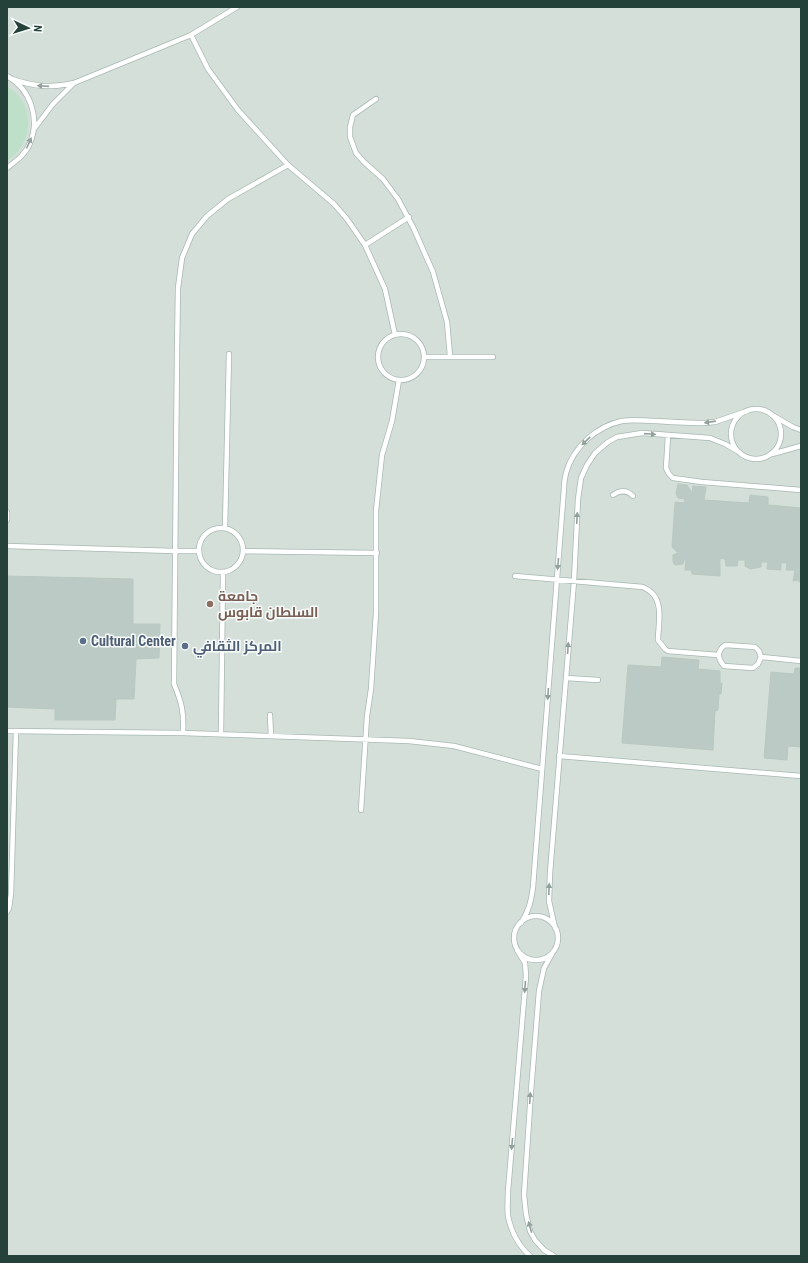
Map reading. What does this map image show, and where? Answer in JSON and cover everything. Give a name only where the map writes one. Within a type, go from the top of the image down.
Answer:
[{"type":"lane","points":[[7,76],[27,84],[43,86],[59,86],[74,83],[191,35],[237,7]]},
{"type":"lane","points":[[191,35],[208,68],[234,104],[266,142],[288,165],[334,204],[347,219],[365,245],[385,289],[395,335]]},
{"type":"lane","points":[[7,168],[20,158],[30,144],[34,129],[33,110],[25,92],[12,79]]},
{"type":"lane","points":[[34,129],[53,104],[74,83]]},
{"type":"lane","points":[[376,99],[354,115],[350,126],[350,138],[356,153],[383,179],[409,217],[432,272],[447,322],[450,356]]},
{"type":"lane","points":[[183,733],[181,701],[174,684],[178,288],[182,258],[192,234],[207,216],[234,196],[288,165]]},
{"type":"lane","points":[[365,245],[409,217]]},
{"type":"lane","points":[[403,334],[418,342],[424,357],[423,364],[414,377],[406,380],[391,379],[384,374],[380,367],[378,351],[388,338],[403,334]]},
{"type":"lane","points":[[225,528],[229,354]]},
{"type":"lane","points":[[424,357],[492,357]]},
{"type":"lane","points":[[361,810],[376,613],[376,512],[382,455],[392,421],[399,380]]},
{"type":"lane","points":[[530,1256],[524,1251],[514,1234],[508,1215],[508,1191],[526,976],[525,963],[514,943],[514,936],[516,929],[528,912],[534,887],[566,472],[572,458],[588,438],[600,430],[622,421],[636,420],[705,424],[720,421],[755,409],[770,413],[793,427],[801,430]]},
{"type":"lane","points":[[739,452],[734,445],[732,428],[740,415],[747,411]]},
{"type":"lane","points":[[770,413],[776,418],[780,425],[781,433],[777,448],[771,455]]},
{"type":"lane","points":[[554,1256],[544,1250],[535,1240],[530,1231],[524,1195],[530,1091],[539,992],[544,968],[557,946],[558,939],[549,901],[550,873],[574,581],[578,499],[581,478],[587,465],[596,453],[608,442],[617,437],[642,433],[710,438],[725,444],[746,457],[754,459],[763,458],[801,446]]},
{"type":"lane","points":[[668,436],[666,468],[673,478],[702,482],[801,490]]},
{"type":"lane","points":[[613,495],[623,491],[633,496]]},
{"type":"lane","points":[[7,512],[7,520]]},
{"type":"lane","points":[[217,528],[225,528],[231,530],[240,539],[243,552],[242,559],[237,566],[231,570],[223,572],[214,571],[206,567],[201,560],[199,551],[200,543],[204,536],[210,531],[217,528]]},
{"type":"lane","points":[[7,546],[199,551]]},
{"type":"lane","points":[[243,552],[377,552]]},
{"type":"lane","points":[[221,734],[223,572]]},
{"type":"lane","points":[[515,576],[643,587],[652,592],[658,603],[658,640],[665,649],[668,651],[718,655]]},
{"type":"lane","points":[[725,645],[747,646],[754,647],[759,651],[761,658],[758,664],[753,668],[724,666],[719,661],[718,655],[720,649],[725,645]]},
{"type":"lane","points":[[761,658],[801,661]]},
{"type":"lane","points":[[566,678],[598,680]]},
{"type":"lane","points":[[270,715],[271,736]]},
{"type":"lane","points":[[7,731],[183,733],[409,741],[454,746],[542,769]]},
{"type":"lane","points":[[7,912],[11,894],[16,731]]},
{"type":"lane","points":[[559,756],[801,776]]},
{"type":"lane","points":[[520,923],[526,918],[534,916],[548,920],[555,928]]},
{"type":"lane","points":[[517,950],[528,959],[534,960],[542,960],[553,952]]},
{"type":"shaded area","name":"جامعة السلطان قابوس","points":[[7,7],[801,7],[801,1256],[7,1256]]},
{"type":"green space","points":[[7,86],[17,94],[23,102],[27,111],[28,130],[21,147],[15,155],[7,161]]},
{"type":"building","points":[[678,484],[687,485],[692,493],[693,486],[706,487],[704,500],[749,503],[750,495],[768,497],[768,505],[801,508],[801,582],[799,582],[799,580],[793,581],[795,570],[786,570],[787,563],[781,563],[781,570],[767,569],[768,562],[761,562],[761,567],[750,569],[745,566],[745,560],[738,560],[737,566],[726,566],[725,559],[720,558],[720,576],[692,574],[691,570],[685,570],[686,560],[684,560],[683,564],[675,565],[673,562],[673,555],[678,553],[672,547],[675,502],[684,503],[685,499],[678,498],[676,493]]},
{"type":"building","name":"Cultural Center","points":[[7,576],[133,579],[133,624],[160,624],[159,658],[136,659],[134,699],[116,699],[115,720],[55,720],[55,709],[7,707]]},
{"type":"building","points":[[662,657],[699,660],[698,669],[720,671],[720,683],[722,683],[721,694],[719,694],[718,710],[715,711],[713,750],[622,743],[628,665],[661,667]]},
{"type":"building","points":[[795,668],[801,668],[801,747],[788,746],[787,760],[764,758],[771,672],[794,674]]},
{"type":"place","name":"جامعة السلطان قابوس","points":[[210,604]]},
{"type":"place","name":"Cultural Center","points":[[83,641]]},
{"type":"place","name":"المركز الثقافي","points":[[185,646]]}]
